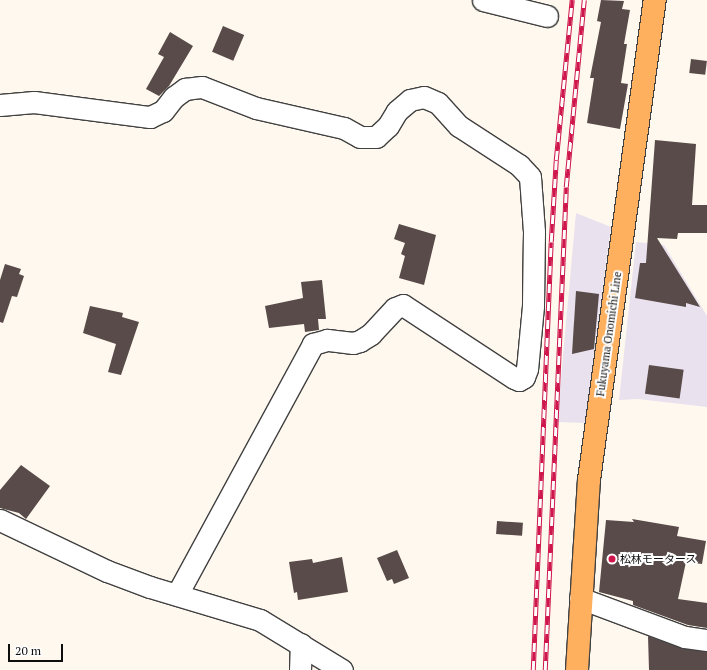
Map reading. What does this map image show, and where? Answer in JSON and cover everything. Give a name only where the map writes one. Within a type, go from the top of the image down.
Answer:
[{"type":"main road","name":"Fukuyama Onomichi Line","points":[[577,670],[580,598],[589,480],[655,0]]},
{"type":"street","points":[[483,0],[547,16]]},
{"type":"street","points":[[0,104],[34,102],[150,117],[163,112],[174,97],[185,89],[202,87],[256,108],[344,128],[360,137],[376,137],[388,126],[397,110],[410,100],[424,97],[438,103],[459,126],[519,165],[530,177],[534,232],[533,306],[527,369],[524,377],[520,380],[514,378],[402,305],[394,308],[370,334],[360,341],[353,343],[327,340],[313,344],[177,594]]},
{"type":"street","points":[[0,520],[107,571],[150,587],[260,620],[342,670]]},
{"type":"street","points":[[580,598],[685,637],[707,640]]},
{"type":"street","points":[[300,670],[301,644]]},
{"type":"shaded area","points":[[576,213],[611,227],[585,423],[557,422]]},
{"type":"shaded area","points":[[636,242],[664,245],[707,316],[707,407],[638,399],[619,400]]},
{"type":"building","points":[[601,0],[624,1],[622,9],[630,10],[624,44],[627,44],[621,83],[628,84],[620,129],[587,123],[594,78],[590,78],[601,22],[597,21]]},
{"type":"building","points":[[223,26],[244,35],[233,61],[212,52]]},
{"type":"building","points":[[170,32],[193,46],[169,86],[159,96],[146,89],[164,57],[158,54]]},
{"type":"building","points":[[691,59],[707,61],[705,75],[689,73]]},
{"type":"building","points":[[655,140],[696,144],[692,205],[707,205],[707,233],[678,233],[677,239],[657,238],[700,307],[686,303],[686,307],[635,298],[640,263],[646,263]]},
{"type":"building","points":[[399,224],[436,235],[424,285],[399,278],[405,256],[401,254],[405,243],[394,239]]},
{"type":"building","points":[[5,264],[21,269],[19,274],[24,276],[17,297],[12,296],[3,323],[0,322],[0,280]]},
{"type":"building","points":[[322,280],[326,319],[318,319],[319,330],[305,332],[304,324],[269,328],[265,306],[303,298],[301,282]]},
{"type":"building","points":[[576,291],[599,294],[594,349],[572,354]]},
{"type":"building","points":[[90,306],[123,313],[122,317],[139,322],[121,375],[108,372],[116,344],[83,333]]},
{"type":"building","points":[[649,365],[684,370],[680,399],[645,394]]},
{"type":"building","points":[[21,465],[50,486],[26,519],[19,513],[0,508],[0,490]]},
{"type":"building","points":[[632,519],[679,527],[677,536],[706,541],[702,564],[686,562],[678,599],[707,603],[707,628],[688,625],[633,605],[633,601],[599,592],[606,520],[634,522]]},
{"type":"building","points":[[497,521],[523,523],[522,536],[496,534]]},
{"type":"building","points":[[397,550],[409,578],[394,584],[392,579],[387,581],[377,558]]},
{"type":"building","points":[[342,557],[348,592],[298,600],[297,592],[294,593],[289,562],[312,559],[313,563]]},
{"type":"building","points":[[648,636],[681,648],[707,652],[707,670],[649,670]]},
{"type":"railway","points":[[533,670],[551,242],[556,160],[572,0]]},
{"type":"railway","points":[[545,670],[566,187],[584,0]]},
{"type":"place","name":"松林モータース","points":[[612,559]]}]
